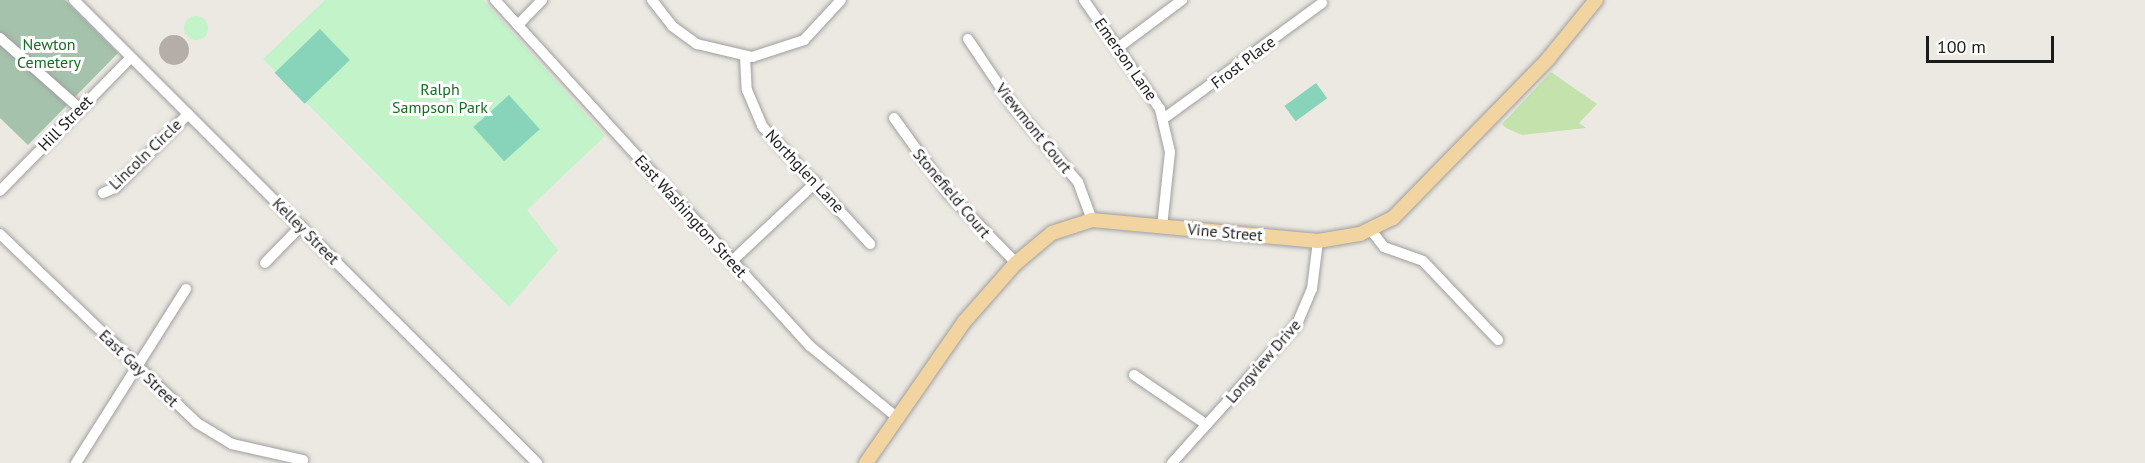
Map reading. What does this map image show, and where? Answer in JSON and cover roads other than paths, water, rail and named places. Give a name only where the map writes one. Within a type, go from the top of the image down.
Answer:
[{"type":"main road","name":"Vine Street","points":[[866,463],[964,322],[1016,263],[1052,234],[1092,220],[1318,241],[1371,229],[1393,218],[1488,122],[1596,0]]},
{"type":"street","name":"Kelley Street","points":[[74,0],[537,463]]},
{"type":"street","name":"East Washington Street","points":[[495,0],[824,359],[898,419]]},
{"type":"street","points":[[518,25],[543,0]]},
{"type":"street","points":[[652,0],[689,40],[745,57],[804,40],[841,0]]},
{"type":"street","name":"Emerson Lane","points":[[1084,0],[1151,90],[1164,119],[1170,152],[1162,226]]},
{"type":"street","points":[[1119,47],[1182,0]]},
{"type":"street","name":"Frost Place","points":[[1164,119],[1322,3]]},
{"type":"street","points":[[0,38],[79,108]]},
{"type":"street","name":"Viewmont Court","points":[[968,39],[1016,111],[1078,182],[1092,220]]},
{"type":"street","name":"Hill Street","points":[[0,191],[131,57]]},
{"type":"street","name":"Northglen Lane","points":[[745,57],[746,85],[757,117],[870,244]]},
{"type":"street","name":"Lincoln Circle","points":[[103,193],[115,188],[188,114]]},
{"type":"street","name":"Stonefield Court","points":[[894,118],[948,193],[1016,263]]},
{"type":"street","points":[[732,261],[816,182]]},
{"type":"street","points":[[265,263],[301,226]]},
{"type":"street","points":[[1371,229],[1384,247],[1423,261],[1498,340]]},
{"type":"street","name":"East Gay Street","points":[[0,234],[198,423],[232,444],[303,460]]},
{"type":"street","name":"Longview Drive","points":[[1172,463],[1297,324],[1311,295],[1318,241]]},
{"type":"street","points":[[76,463],[186,289]]},
{"type":"street","points":[[1134,375],[1207,425]]},
{"type":"park label","name":"Newton Cemetery","points":[[49,53]]},
{"type":"park label","name":"Ralph Sampson Park","points":[[440,98]]}]
